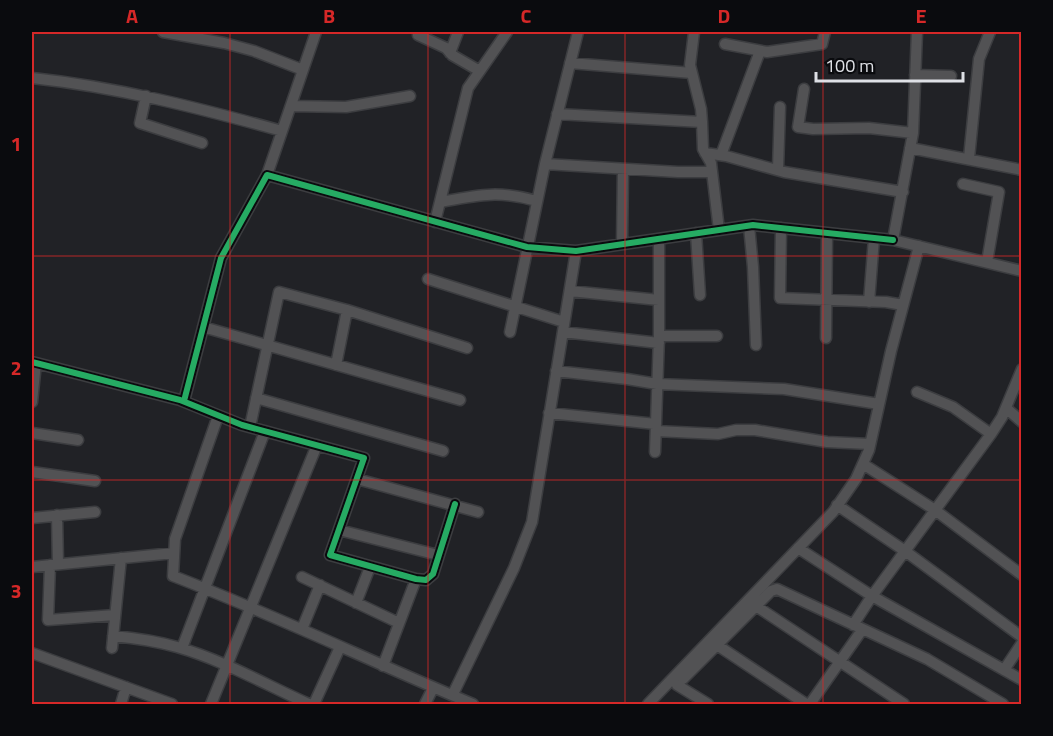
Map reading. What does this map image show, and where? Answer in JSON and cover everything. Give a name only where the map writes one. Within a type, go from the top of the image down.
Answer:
[{"type":"street","points":[[163,32],[254,51],[303,70]]},
{"type":"street","points":[[183,401],[221,258],[267,175],[316,32]]},
{"type":"street","points":[[419,32],[418,35],[422,38],[446,48],[450,53],[478,70]]},
{"type":"street","points":[[450,53],[458,32]]},
{"type":"street","points":[[435,222],[468,88],[478,70],[507,32]]},
{"type":"street","points":[[510,332],[545,164],[578,32]]},
{"type":"street","points":[[694,32],[690,65],[701,109],[703,149],[711,163],[719,230]]},
{"type":"street","points":[[726,44],[760,51],[773,51],[822,44],[825,32]]},
{"type":"street","points":[[893,240],[913,133],[917,32]]},
{"type":"street","points":[[969,158],[980,52],[990,32]]},
{"type":"street","points":[[721,155],[760,51]]},
{"type":"street","points":[[570,63],[692,73]]},
{"type":"street","points":[[915,75],[951,76]]},
{"type":"street","points":[[32,78],[77,83],[190,105],[282,131]]},
{"type":"street","points":[[804,89],[798,127],[869,128],[913,133]]},
{"type":"street","points":[[146,96],[140,123],[202,143]]},
{"type":"street","points":[[291,106],[346,107],[410,96]]},
{"type":"street","points":[[778,169],[780,107]]},
{"type":"street","points":[[557,114],[702,122]]},
{"type":"street","points":[[910,148],[1022,170]]},
{"type":"street","points":[[705,153],[784,172],[903,192]]},
{"type":"street","points":[[545,164],[712,172]]},
{"type":"street","points":[[622,244],[623,169]]},
{"type":"street","points":[[267,175],[528,247],[576,251],[749,226],[893,240],[1022,271]]},
{"type":"street","points":[[963,184],[999,192],[987,262]]},
{"type":"street","points":[[440,202],[490,193],[510,194],[537,201]]},
{"type":"street","points":[[749,226],[756,345]]},
{"type":"street","points":[[781,228],[780,298],[886,302],[903,305]]},
{"type":"street","points":[[696,233],[700,295]]},
{"type":"street","points":[[826,338],[827,233]]},
{"type":"street","points":[[868,302],[874,238]]},
{"type":"street","points":[[655,452],[659,339],[659,239]]},
{"type":"street","points":[[648,705],[798,548],[837,505],[856,479],[870,444],[919,246]]},
{"type":"street","points":[[453,694],[514,568],[532,522],[576,251]]},
{"type":"street","points":[[428,279],[516,307],[564,327],[659,339],[717,336]]},
{"type":"street","points":[[570,291],[659,300]]},
{"type":"street","points":[[250,427],[279,292],[347,310],[467,348]]},
{"type":"street","points":[[336,365],[347,310]]},
{"type":"street","points":[[203,327],[460,400]]},
{"type":"street","points":[[32,402],[34,363],[183,401],[250,427],[364,458],[330,555],[416,579],[426,580],[433,574],[455,504]]},
{"type":"street","points":[[810,705],[841,661],[872,596],[991,434],[1006,408],[1022,369]]},
{"type":"street","points":[[556,372],[657,384],[784,389],[879,404]]},
{"type":"street","points":[[917,392],[953,407],[991,434]]},
{"type":"street","points":[[256,398],[443,451]]},
{"type":"street","points":[[1006,408],[1022,422]]},
{"type":"street","points":[[549,413],[718,434],[736,430],[755,430],[827,442],[870,444]]},
{"type":"street","points":[[218,416],[182,514],[175,539],[173,576],[250,606],[473,705]]},
{"type":"street","points":[[182,648],[265,431]]},
{"type":"street","points":[[32,433],[78,440]]},
{"type":"street","points":[[211,705],[317,445]]},
{"type":"street","points":[[863,464],[935,510],[1022,575]]},
{"type":"street","points":[[32,472],[95,481]]},
{"type":"street","points":[[357,479],[478,512]]},
{"type":"street","points":[[837,505],[905,551],[1022,637]]},
{"type":"street","points":[[32,518],[95,512]]},
{"type":"street","points":[[57,515],[48,620],[115,615]]},
{"type":"street","points":[[339,530],[438,555]]},
{"type":"street","points":[[798,548],[872,596],[1022,680]]},
{"type":"street","points":[[32,567],[174,553]]},
{"type":"street","points":[[112,648],[121,558]]},
{"type":"street","points":[[356,603],[370,567]]},
{"type":"street","points":[[302,577],[399,623]]},
{"type":"street","points":[[383,666],[416,579]]},
{"type":"street","points":[[302,629],[320,585]]},
{"type":"street","points":[[657,705],[771,591],[777,589],[927,659],[1002,704]]},
{"type":"street","points":[[756,606],[904,705]]},
{"type":"street","points":[[113,636],[147,640],[182,648],[309,705]]},
{"type":"street","points":[[1004,670],[1022,643]]},
{"type":"street","points":[[717,645],[806,705]]},
{"type":"street","points":[[314,705],[340,647]]},
{"type":"street","points":[[32,653],[172,705]]},
{"type":"street","points":[[677,685],[708,705]]},
{"type":"street","points":[[121,705],[126,687]]},
{"type":"street","points":[[425,705],[433,688]]},
{"type":"cycle path","points":[[184,401],[221,258],[267,175],[527,247],[576,251],[753,225],[893,240]]},
{"type":"cycle path","points":[[32,362],[180,400],[242,425],[364,458],[330,555],[426,580],[433,574],[455,504]]}]
